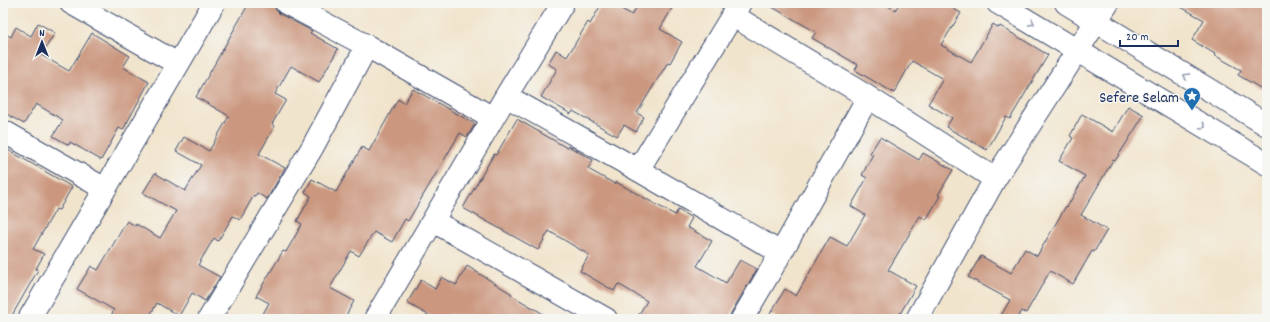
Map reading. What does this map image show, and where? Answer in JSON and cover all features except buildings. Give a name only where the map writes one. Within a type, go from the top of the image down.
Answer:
[{"type":"street","points":[[71,3],[178,64]]},
{"type":"street","points":[[34,317],[105,190],[214,3]]},
{"type":"street","points":[[286,3],[367,46],[494,118]]},
{"type":"street","points":[[375,319],[506,96],[563,3]]},
{"type":"street","points":[[998,3],[1267,164]]},
{"type":"street","points":[[1066,3],[1267,125]]},
{"type":"street","points":[[917,319],[994,178],[1108,3]]},
{"type":"street","points":[[638,170],[736,9],[868,97],[994,178]]},
{"type":"street","points":[[209,319],[312,148],[367,46]]},
{"type":"street","points":[[506,96],[781,253]]},
{"type":"street","points":[[742,319],[781,253],[868,97]]},
{"type":"street","points":[[3,131],[105,190]]},
{"type":"street","points":[[433,221],[606,319]]},
{"type":"place","name":"Sefere Selam","points":[[1192,111]]}]
